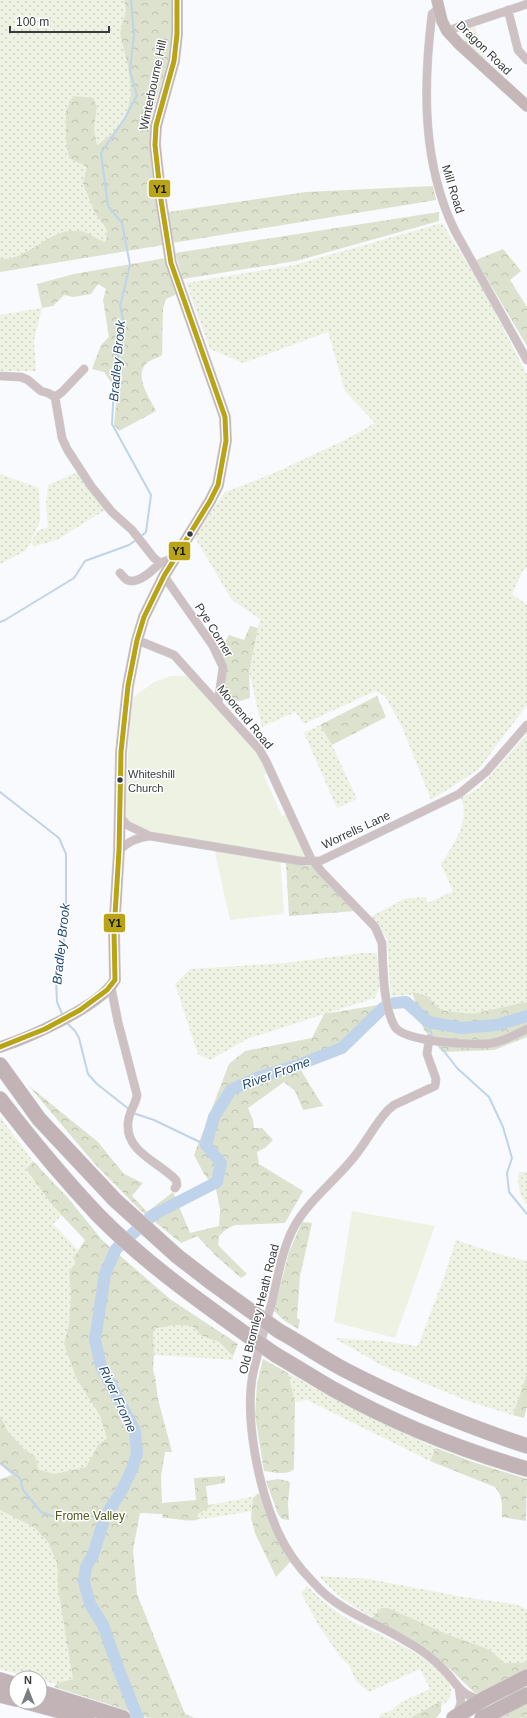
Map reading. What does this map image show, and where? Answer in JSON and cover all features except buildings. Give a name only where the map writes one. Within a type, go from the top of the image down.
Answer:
[{"type":"highway","points":[[1,1066],[39,1119],[115,1200],[177,1256],[212,1284],[279,1330],[344,1369],[415,1404],[471,1427],[527,1446]]},
{"type":"highway","points":[[0,1099],[98,1214],[164,1273],[202,1303],[246,1334],[276,1355],[334,1389],[401,1422],[464,1448],[527,1469]]},
{"type":"highway","points":[[455,1717],[482,1700],[527,1678]]},
{"type":"highway","points":[[48,1695],[85,1711]]},
{"type":"highway","points":[[482,1718],[527,1695]]},
{"type":"highway","points":[[48,1705],[123,1718]]},
{"type":"main road","name":"Winterbourne Hill","points":[[111,988],[115,980],[114,931],[119,851],[122,748],[128,686],[137,640],[144,617],[164,576],[210,501],[218,485],[223,462],[226,428],[218,397],[171,263],[161,200],[155,145],[156,126],[174,62],[177,34],[177,0]]},
{"type":"main road","name":"Dragon Road","points":[[438,5],[447,31],[459,44],[527,106]]},
{"type":"main road","points":[[0,1047],[20,1040],[75,1012],[104,995],[111,988]]},
{"type":"street","points":[[447,31],[508,10],[517,3],[527,4]]},
{"type":"street","name":"Mill Road","points":[[438,5],[432,14],[426,86],[429,142],[435,176],[444,210],[527,360]]},
{"type":"street","points":[[508,10],[518,50],[527,60]]},
{"type":"street","points":[[55,397],[62,392],[84,369]]},
{"type":"street","points":[[0,376],[20,377],[28,380],[42,391],[55,397]]},
{"type":"street","points":[[55,397],[62,438],[67,449],[91,486],[112,512],[132,530],[160,563]]},
{"type":"street","points":[[120,573],[128,580],[133,581],[141,578],[153,570],[160,563],[174,558]]},
{"type":"street","name":"Pye Corner","points":[[164,576],[212,646],[223,667],[218,703]]},
{"type":"street","name":"Moorend Road","points":[[137,640],[174,655],[259,749],[313,861],[374,926],[382,943],[386,1000],[395,1026],[403,1034],[456,1044],[494,1043],[527,1030]]},
{"type":"street","name":"Worrells Lane","points":[[119,851],[125,844],[136,839],[150,836],[300,861],[313,861],[340,852],[459,794],[486,772],[527,725]]},
{"type":"street","points":[[119,816],[127,825],[150,836]]},
{"type":"street","points":[[111,988],[118,1022],[137,1095],[136,1101],[130,1112],[128,1132],[131,1142],[147,1158],[176,1180],[177,1185],[175,1188]]},
{"type":"street","name":"Old Bromley Heath Road","points":[[414,1037],[427,1054],[436,1079],[435,1086],[394,1105],[388,1110],[348,1164],[309,1204],[294,1228],[280,1269],[253,1374],[250,1410],[252,1431],[259,1473],[271,1515],[279,1534],[298,1564],[314,1584],[330,1599],[356,1616],[402,1638],[430,1657],[470,1698],[482,1700]]},
{"type":"street","name":"Old Bromley Heath Road","points":[[427,1054],[429,1039]]},
{"type":"street","points":[[455,1717],[461,1703],[459,1688]]},
{"type":"shaded area","points":[[0,0],[124,0],[126,10],[120,33],[128,67],[131,94],[126,117],[112,134],[97,145],[94,128],[97,107],[66,111],[66,141],[69,158],[87,167],[94,211],[107,230],[106,244],[85,232],[55,234],[24,254],[8,259],[0,259]]},
{"type":"shaded area","points":[[475,27],[487,64],[470,50],[464,41],[465,30]]},
{"type":"shaded area","points":[[442,223],[482,287],[527,375],[527,568],[523,570],[512,594],[527,605],[527,705],[478,770],[431,800],[402,727],[385,696],[375,691],[304,724],[295,712],[262,727],[249,672],[260,619],[232,600],[194,536],[225,492],[272,474],[347,439],[375,423],[345,391],[328,332],[243,363],[210,349],[186,283],[294,265]]},
{"type":"shaded area","points":[[42,308],[34,340],[36,371],[0,371],[0,315]]},
{"type":"shaded area","points":[[78,472],[105,510],[57,540],[35,546],[31,544],[37,531],[48,527],[46,503],[48,485]]},
{"type":"shaded area","points":[[0,474],[39,488],[40,521],[29,546],[25,551],[0,564]]},
{"type":"shaded area","points":[[171,676],[190,676],[257,751],[269,771],[264,776],[282,816],[287,814],[304,848],[304,854],[302,857],[280,854],[284,914],[230,920],[213,843],[152,831],[131,823],[125,817],[131,699],[154,682]]},
{"type":"shaded area","points":[[320,725],[332,745],[357,799],[337,808],[304,733]]},
{"type":"shaded area","points":[[527,734],[527,1002],[471,1014],[441,1010],[427,996],[413,993],[411,995],[391,996],[387,938],[370,917],[404,899],[425,897],[428,903],[453,891],[441,864],[451,849],[462,824],[464,815],[461,798],[479,788]]},
{"type":"shaded area","points":[[362,953],[377,953],[380,987],[375,998],[247,1039],[210,1060],[198,1054],[175,984],[190,969],[286,963]]},
{"type":"shaded area","points":[[0,1117],[33,1161],[26,1169],[52,1205],[62,1215],[53,1224],[78,1250],[74,1257],[75,1264],[69,1271],[71,1295],[69,1323],[64,1344],[76,1378],[100,1416],[107,1438],[98,1445],[86,1467],[54,1474],[38,1469],[37,1461],[34,1455],[24,1449],[9,1433],[0,1416]]},
{"type":"shaded area","points":[[519,1172],[527,1172],[527,1205],[519,1189]]},
{"type":"shaded area","points":[[352,1211],[435,1226],[395,1338],[334,1322]]},
{"type":"shaded area","points":[[456,1240],[495,1253],[527,1261],[527,1373],[513,1415],[465,1400],[383,1366],[334,1338],[382,1341],[418,1346],[442,1283]]},
{"type":"shaded area","points":[[174,1325],[192,1326],[202,1336],[219,1342],[233,1356],[233,1360],[154,1355],[153,1329]]},
{"type":"shaded area","points":[[288,1373],[398,1431],[436,1448],[430,1461],[307,1400],[295,1402]]},
{"type":"shaded area","points":[[251,1497],[253,1498],[252,1511],[197,1520],[198,1514],[215,1504]]},
{"type":"shaded area","points":[[0,1510],[35,1528],[48,1542],[52,1551],[57,1563],[58,1588],[74,1679],[56,1684],[48,1682],[48,1670],[8,1671],[0,1669]]},
{"type":"shaded area","points":[[319,1576],[369,1579],[463,1597],[515,1604],[526,1609],[527,1608],[527,1660],[522,1663],[505,1663],[488,1649],[449,1635],[388,1608],[381,1608],[372,1617],[357,1609],[344,1599]]},
{"type":"shaded area","points":[[307,1586],[328,1606],[346,1618],[395,1642],[430,1663],[443,1674],[450,1686],[450,1697],[448,1700],[441,1706],[441,1702],[410,1718],[379,1718],[379,1715],[392,1710],[401,1702],[430,1689],[420,1669],[369,1692],[356,1681],[349,1665],[341,1658],[319,1626],[301,1593]]},
{"type":"green space","points":[[124,0],[171,0],[171,46],[150,126],[150,146],[155,200],[163,245],[0,272],[0,259],[12,258],[22,254],[51,237],[61,233],[72,231],[84,232],[106,243],[107,230],[94,211],[83,183],[87,167],[69,158],[66,141],[66,111],[73,96],[93,98],[97,107],[94,128],[97,145],[112,134],[126,117],[131,94],[128,67],[120,33],[126,10]]},
{"type":"green space","points":[[433,186],[436,200],[172,243],[168,212],[306,192]]},
{"type":"green space","points":[[439,212],[439,221],[296,261],[183,279],[175,253]]},
{"type":"green space","points":[[503,249],[521,271],[510,280],[527,307],[527,346],[476,260]]},
{"type":"green space","points":[[166,258],[177,294],[166,299],[163,309],[162,355],[148,362],[142,373],[144,386],[156,411],[119,431],[114,425],[118,385],[110,381],[104,372],[92,369],[101,345],[109,337],[103,300],[106,289],[98,284],[91,294],[73,297],[64,295],[53,306],[42,308],[37,284],[74,274]]},
{"type":"green space","points":[[250,626],[258,628],[249,672],[250,698],[240,701],[219,700],[223,667],[213,646],[224,644],[229,635],[244,640]]},
{"type":"green space","points":[[377,696],[386,717],[332,745],[320,725]]},
{"type":"green space","points":[[286,863],[316,867],[356,911],[289,916]]},
{"type":"green space","points":[[412,992],[427,996],[441,1010],[471,1014],[527,1002],[527,1037],[494,1050],[442,1052],[424,1030]]},
{"type":"green space","points":[[378,1005],[337,1049],[297,1064],[323,1106],[303,1110],[295,1091],[284,1082],[248,1108],[253,1120],[254,1128],[262,1128],[273,1140],[265,1148],[257,1152],[259,1164],[303,1191],[285,1223],[235,1225],[225,1230],[219,1236],[218,1245],[247,1274],[241,1278],[216,1256],[197,1236],[181,1243],[140,1210],[94,1163],[29,1086],[98,1142],[124,1174],[143,1183],[132,1196],[147,1212],[173,1192],[190,1233],[219,1226],[220,1209],[216,1189],[204,1174],[194,1155],[229,1064],[245,1051],[312,1038],[324,1014]]},
{"type":"green space","name":"Frome Valley","points":[[33,1161],[68,1198],[102,1240],[170,1299],[238,1344],[233,1356],[219,1342],[202,1336],[192,1326],[174,1325],[153,1329],[153,1370],[158,1399],[172,1452],[165,1452],[161,1477],[162,1503],[196,1500],[194,1478],[225,1476],[225,1483],[206,1486],[208,1505],[215,1504],[198,1514],[197,1520],[188,1521],[163,1518],[162,1514],[140,1513],[133,1550],[137,1594],[185,1714],[195,1718],[148,1718],[54,1687],[57,1683],[73,1679],[58,1588],[57,1563],[48,1542],[35,1528],[0,1510],[0,1479],[12,1475],[0,1464],[0,1416],[9,1433],[24,1449],[34,1455],[37,1461],[38,1469],[54,1474],[86,1467],[98,1445],[107,1438],[100,1416],[76,1378],[64,1344],[69,1323],[71,1295],[69,1271],[75,1264],[74,1257],[85,1240],[52,1205],[26,1169]]},
{"type":"green space","points":[[302,1222],[312,1223],[300,1276],[297,1318],[300,1320],[298,1329],[285,1321],[274,1311],[289,1252]]},
{"type":"green space","points":[[263,1359],[288,1373],[295,1402],[294,1469],[288,1472],[280,1473],[264,1471],[255,1415],[257,1384]]},
{"type":"green space","points":[[527,1373],[527,1407],[524,1418],[513,1415]]},
{"type":"green space","points":[[436,1448],[476,1463],[527,1479],[526,1521],[502,1517],[501,1497],[495,1487],[430,1461]]},
{"type":"green space","points":[[278,1479],[288,1481],[290,1483],[288,1503],[289,1520],[282,1519],[278,1514],[266,1481]]},
{"type":"green space","points":[[257,1494],[260,1494],[269,1519],[291,1561],[276,1577],[255,1533],[251,1518],[253,1498]]},
{"type":"green space","points":[[381,1608],[388,1608],[449,1635],[488,1649],[505,1663],[522,1663],[527,1660],[527,1671],[481,1693],[475,1693],[427,1649],[370,1620]]},
{"type":"green space","points":[[441,1701],[441,1712],[436,1718],[410,1718]]},
{"type":"green space","points":[[527,1701],[527,1718],[493,1718]]},
{"type":"waterway","name":"Bradley Brook","points":[[131,0],[134,35],[130,71],[137,95],[125,118],[101,153],[108,206],[122,223],[130,265],[120,306],[124,323],[114,384],[112,424],[151,495],[146,532],[140,537]]},
{"type":"waterway","name":"Bradley Brook","points":[[0,622],[74,578],[85,561],[129,545],[136,540]]},
{"type":"waterway","name":"Bradley Brook","points":[[0,792],[59,838],[66,854],[66,919],[62,960],[56,980],[57,1002],[63,1016]]},
{"type":"waterway","name":"River Frome","points":[[394,1003],[406,1002],[428,1022],[462,1028],[497,1025],[527,1016]]},
{"type":"waterway","name":"River Frome","points":[[138,1718],[103,1625],[90,1604],[84,1582],[86,1567],[93,1555],[105,1517],[123,1488],[133,1467],[137,1453],[135,1431],[101,1366],[95,1340],[105,1274],[116,1249],[153,1215],[217,1182],[221,1163],[206,1145],[214,1117],[231,1090],[259,1077],[298,1065],[342,1048],[384,1007]]},
{"type":"waterway","name":"Bradley Brook","points":[[66,1022],[75,1031],[79,1038],[88,1074],[97,1084],[130,1110]]},
{"type":"waterway","points":[[428,1022],[432,1036]]},
{"type":"waterway","points":[[440,1046],[457,1068],[489,1097],[503,1127],[512,1158],[507,1173],[509,1192],[527,1214]]},
{"type":"waterway","name":"Bradley Brook","points":[[133,1113],[154,1120],[206,1145]]},
{"type":"waterway","points":[[0,1463],[20,1478],[23,1490],[41,1512],[55,1517],[67,1515],[105,1517]]},
{"type":"transit line","name":"Y1","points":[[0,1047],[45,1029],[80,1010],[107,990],[115,980],[114,931],[119,851],[121,752],[128,686],[137,640],[144,617],[164,576],[210,501],[218,485],[226,441],[225,417],[171,263],[161,200],[155,145],[156,126],[174,61],[177,34],[177,0]]},
{"type":"place","name":"Whiteshill Church","points":[[120,780]]}]
